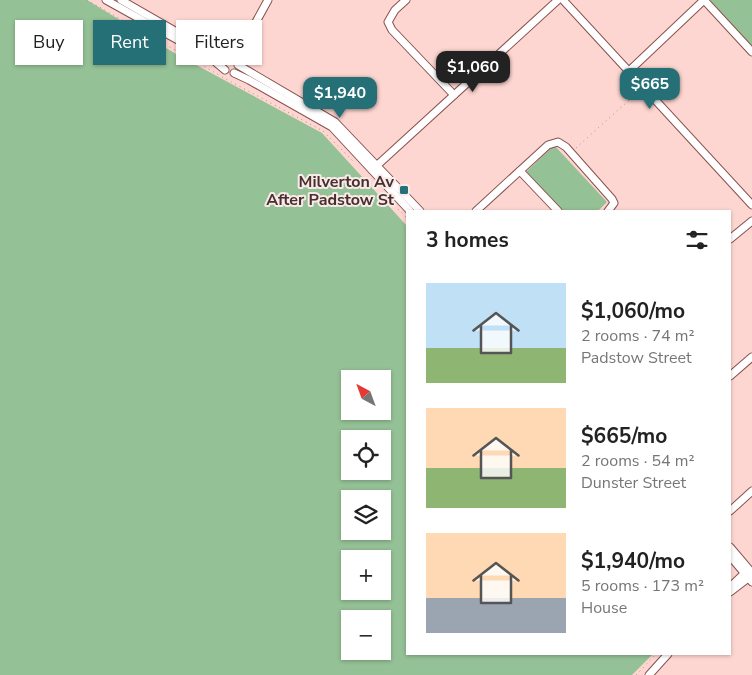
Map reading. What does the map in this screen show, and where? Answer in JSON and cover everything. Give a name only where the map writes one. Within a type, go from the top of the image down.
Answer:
[{"type":"street","points":[[106,0],[212,59],[229,73],[234,73],[249,80],[327,123],[419,210]]},
{"type":"street","points":[[121,0],[176,32]]},
{"type":"street","points":[[257,20],[268,0]]},
{"type":"street","points":[[406,0],[395,10],[388,22],[392,30],[454,95]]},
{"type":"street","points":[[375,168],[558,0]]},
{"type":"street","points":[[563,0],[752,205]]},
{"type":"street","points":[[629,71],[704,0],[752,52]]},
{"type":"street","points":[[225,65],[225,70]]},
{"type":"street","points":[[234,73],[238,70],[236,65]]},
{"type":"street","points":[[239,65],[330,118],[409,210]]},
{"type":"street","points":[[477,210],[548,145],[558,142],[571,153],[612,199],[614,203],[609,210]]},
{"type":"street","points":[[520,171],[557,210]]},
{"type":"street","points":[[731,238],[752,220]]},
{"type":"street","points":[[731,375],[752,356]]},
{"type":"street","points":[[731,510],[752,492]]},
{"type":"street","points":[[731,548],[750,575]]},
{"type":"street","points":[[731,557],[750,575]]},
{"type":"street","points":[[731,586],[750,575]]},
{"type":"street","points":[[731,591],[750,575]]},
{"type":"street","points":[[652,674],[667,655]]},
{"type":"path","points":[[87,0],[323,131],[356,164]]},
{"type":"path","points":[[571,153],[644,87]]},
{"type":"path","points":[[395,205],[406,217]]},
{"type":"path","points":[[636,675],[655,655]]},
{"type":"green space","points":[[0,0],[87,0],[120,20],[93,20],[93,65],[166,65],[166,48],[176,54],[176,65],[196,65],[322,133],[406,225],[406,655],[652,655],[632,675],[0,675]]},
{"type":"green space","points":[[711,0],[752,0],[752,51],[708,3]]},
{"type":"green space","points":[[554,145],[607,202],[599,210],[558,210],[524,174]]},
{"type":"place","name":"Milverton Av After Padstow St","points":[[404,190]]}]
